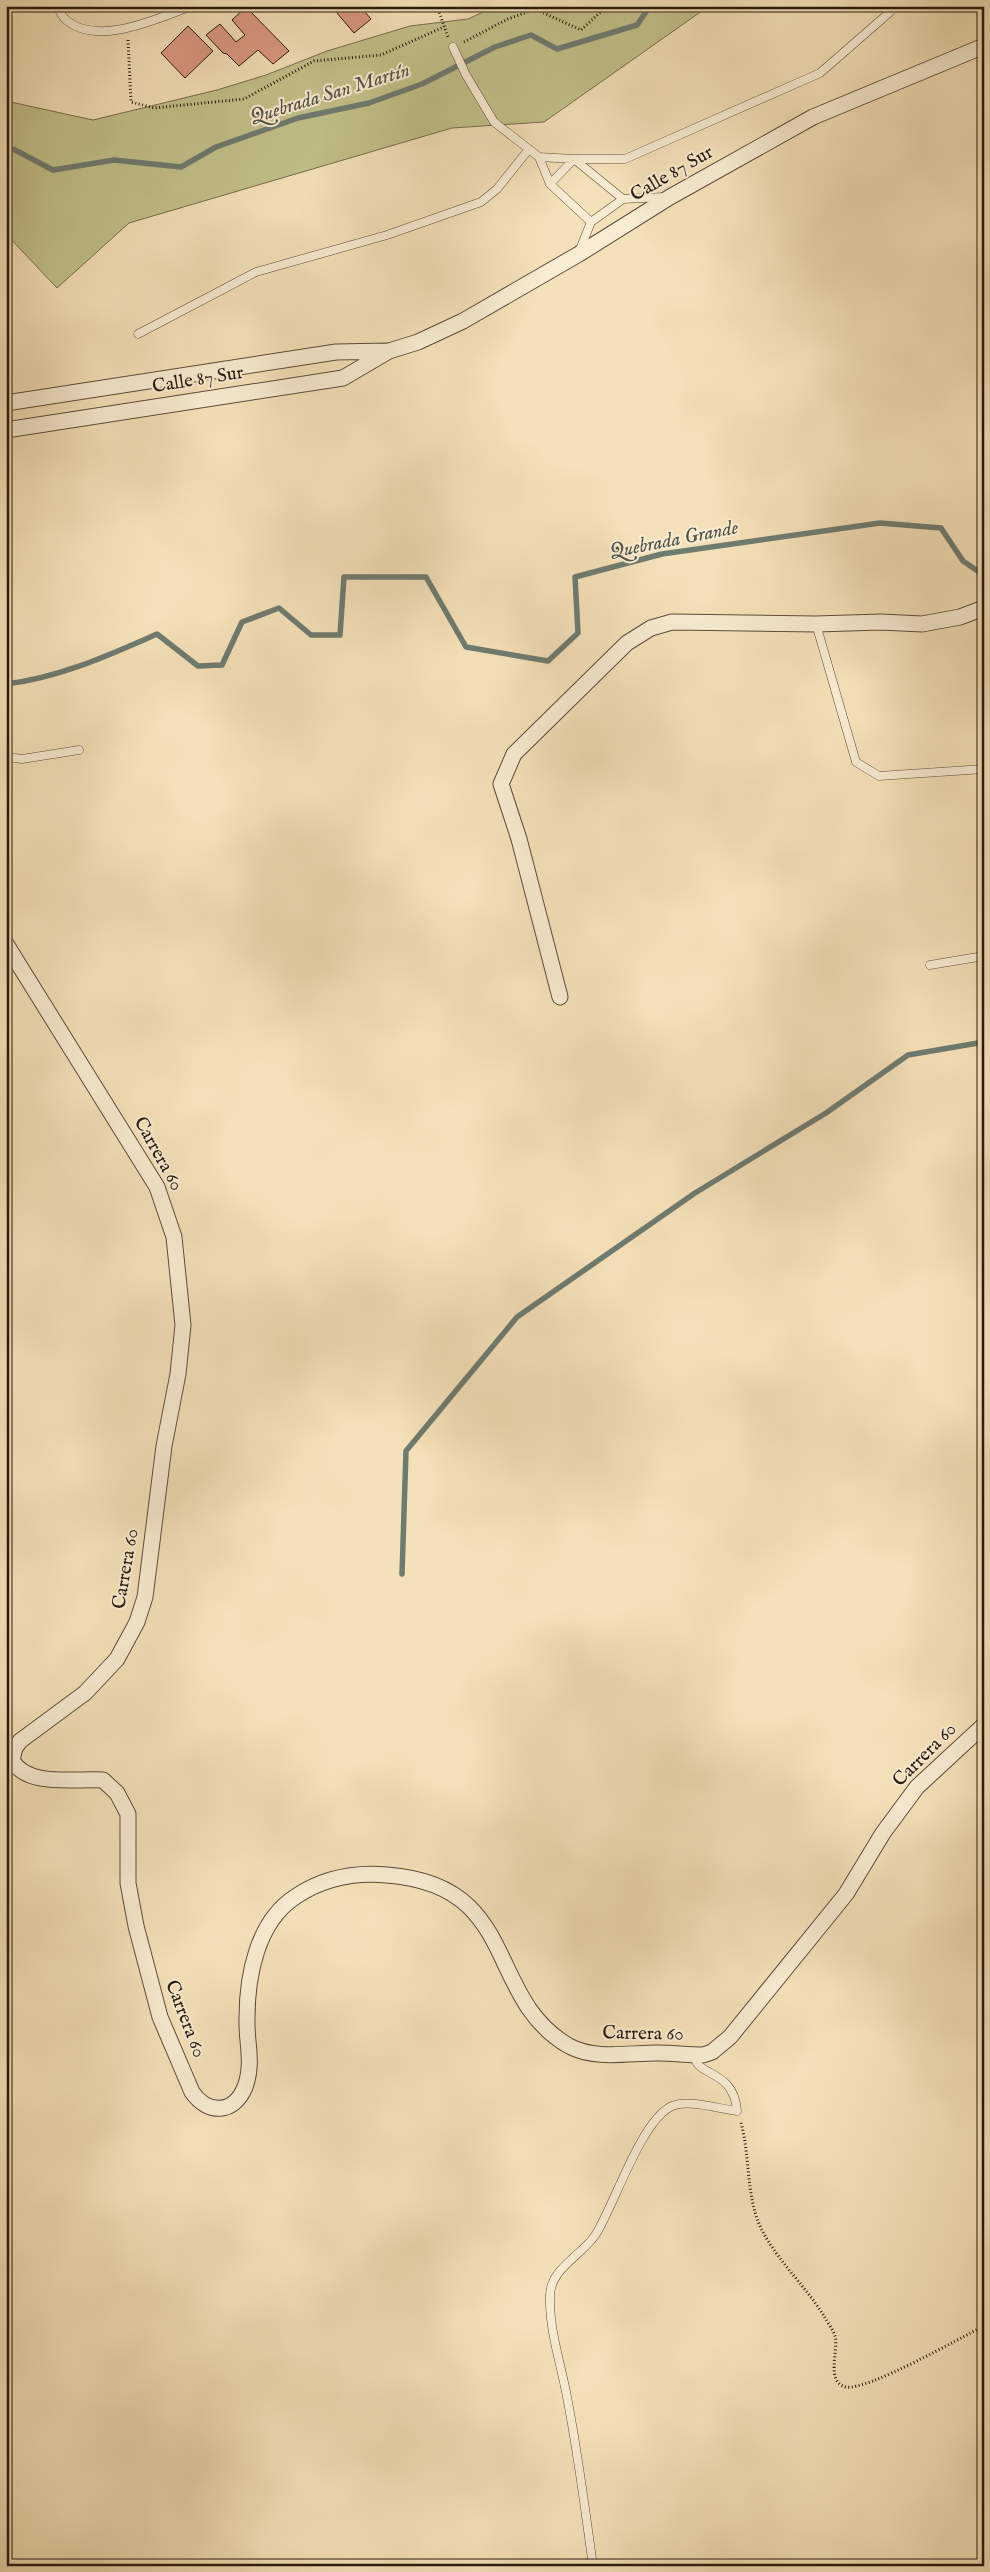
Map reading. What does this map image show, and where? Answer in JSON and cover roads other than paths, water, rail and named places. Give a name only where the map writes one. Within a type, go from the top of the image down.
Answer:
[{"type":"street","name":"Calle 87 Sur","points":[[6,430],[343,378],[389,352],[418,342],[463,321],[579,254],[670,197],[813,117],[984,46]]},
{"type":"street","name":"Calle 87 Sur","points":[[6,404],[336,352],[389,352]]},
{"type":"street","points":[[560,997],[519,839],[501,784],[514,754],[627,643],[651,628],[683,622],[816,624],[881,622],[922,624],[960,617],[984,608]]},
{"type":"street","name":"Carrera 60","points":[[6,944],[157,1187],[174,1237],[183,1325],[178,1374],[164,1446],[145,1597],[137,1622],[117,1659],[85,1693],[20,1741],[15,1748],[12,1760],[28,1776],[73,1780],[103,1780],[117,1793],[128,1814],[128,1882],[147,1975],[160,2017],[192,2092],[199,2102],[217,2109],[227,2108],[238,2100],[245,2086],[249,2069],[250,2048],[246,2020],[250,1980],[258,1945],[274,1919],[291,1899],[326,1880],[372,1874],[397,1876],[435,1885],[451,1892],[462,1900],[487,1927],[522,1996],[534,2013],[549,2030],[570,2046],[596,2054],[695,2055],[712,2052],[730,2037],[846,1894],[883,1833],[917,1787],[984,1725]]},
{"type":"lane","points":[[57,6],[65,20],[91,32],[128,29],[192,6]]},
{"type":"lane","points":[[539,157],[626,159],[820,73],[890,12]]},
{"type":"lane","points":[[453,47],[466,75],[494,122],[539,157],[550,184],[591,222]]},
{"type":"lane","points":[[138,334],[256,272],[387,235],[481,202],[497,189],[529,149]]},
{"type":"lane","points":[[550,184],[574,159]]},
{"type":"lane","points":[[574,159],[622,199]]},
{"type":"lane","points":[[579,254],[591,222],[622,199],[670,197]]},
{"type":"lane","points":[[816,624],[856,762],[879,776],[984,769]]},
{"type":"lane","points":[[6,757],[22,759],[79,750]]},
{"type":"lane","points":[[930,965],[984,956]]},
{"type":"lane","points":[[593,2566],[571,2420],[556,2346],[550,2304],[551,2285],[565,2266],[591,2242],[624,2174],[652,2124],[664,2111],[682,2103],[737,2111],[732,2089],[726,2082],[698,2066],[695,2061],[695,2055]]},
{"type":"waterway","name":"Quebrada San Martín","points":[[6,148],[13,149],[53,170],[114,160],[181,167],[216,147],[298,118],[369,103],[422,84],[495,47],[531,35],[557,49],[637,25],[650,6]]},
{"type":"waterway","name":"Quebrada Grande","points":[[6,684],[45,677],[64,671],[157,634],[198,666],[222,665],[242,622],[279,608],[311,635],[340,635],[344,577],[426,577],[466,647],[548,661],[578,633],[575,577],[662,554],[880,523],[941,528],[963,561],[982,574],[984,573]]},
{"type":"waterway","points":[[402,1574],[406,1451],[517,1317],[695,1193],[826,1113],[908,1055],[984,1042]]}]
